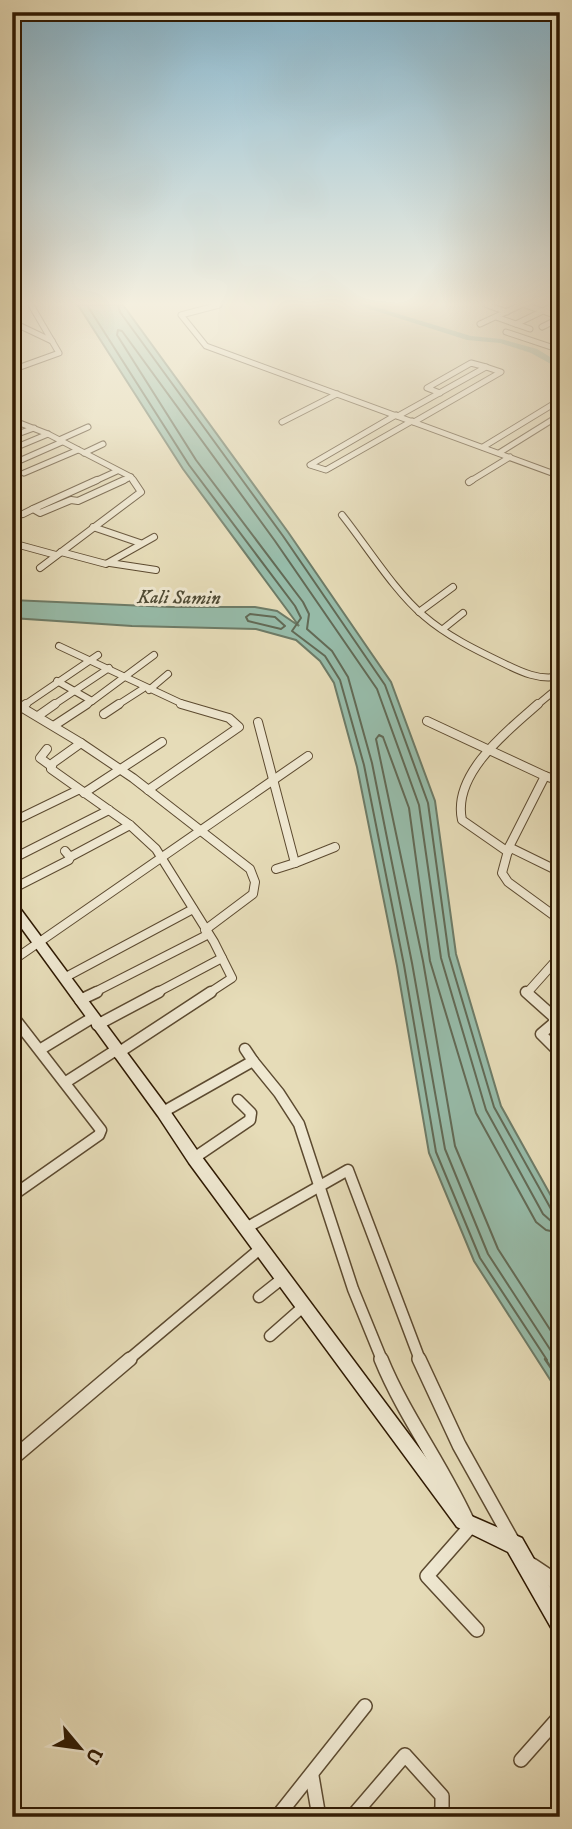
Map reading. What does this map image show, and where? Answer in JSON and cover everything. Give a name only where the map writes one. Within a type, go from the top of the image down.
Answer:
[{"type":"street","points":[[327,390],[560,476]]},
{"type":"street","points":[[433,390],[440,393]]},
{"type":"street","points":[[445,390],[310,465],[326,470],[472,390]]},
{"type":"street","points":[[282,422],[337,394]]},
{"type":"street","points":[[429,400],[447,406]]},
{"type":"street","points":[[483,447],[560,400]]},
{"type":"street","points":[[499,453],[560,415]]},
{"type":"street","points":[[527,420],[542,426]]},
{"type":"street","points":[[12,421],[34,428],[131,477],[141,492],[40,568]]},
{"type":"street","points":[[12,464],[88,427]]},
{"type":"street","points":[[12,436],[34,428]]},
{"type":"street","points":[[12,449],[48,435]]},
{"type":"street","points":[[350,442],[365,448]]},
{"type":"street","points":[[24,473],[103,444]]},
{"type":"street","points":[[469,482],[510,457]]},
{"type":"street","points":[[23,514],[117,471]]},
{"type":"street","points":[[33,509],[40,513],[71,500],[79,501],[131,477]]},
{"type":"street","points":[[342,515],[419,612],[443,629],[536,677],[560,676]]},
{"type":"street","points":[[93,527],[140,543]]},
{"type":"street","points":[[110,563],[154,537]]},
{"type":"street","points":[[12,543],[102,563],[156,570]]},
{"type":"street","points":[[419,612],[453,587]]},
{"type":"street","points":[[443,629],[463,613]]},
{"type":"street","points":[[60,646],[95,657],[109,668],[179,705],[229,718],[239,727],[148,790]]},
{"type":"street","points":[[55,725],[127,677],[153,655]]},
{"type":"street","points":[[12,714],[95,657]]},
{"type":"street","points":[[38,716],[109,668]]},
{"type":"street","points":[[104,715],[168,674]]},
{"type":"street","points":[[57,681],[92,701]]},
{"type":"street","points":[[559,871],[509,849],[465,824],[459,816],[458,797],[492,749],[560,686]]},
{"type":"street","points":[[12,700],[120,769],[249,867],[255,882],[253,894],[206,932],[80,1000]]},
{"type":"street","points":[[427,721],[560,781]]},
{"type":"street","points":[[258,722],[295,863]]},
{"type":"street","points":[[12,822],[81,792],[162,742]]},
{"type":"street","points":[[51,766],[81,743]]},
{"type":"street","points":[[47,749],[40,758],[81,792],[130,825],[161,856],[232,978],[66,1082]]},
{"type":"street","points":[[12,961],[308,756]]},
{"type":"street","points":[[545,776],[509,849],[502,873],[503,877],[560,920]]},
{"type":"street","points":[[12,859],[109,810]]},
{"type":"street","points":[[12,889],[69,860],[68,854],[130,825]]},
{"type":"street","points":[[276,869],[335,846]]},
{"type":"street","points":[[12,906],[438,1489],[481,1531],[519,1553],[550,1577],[560,1590]]},
{"type":"street","points":[[64,978],[193,909]]},
{"type":"street","points":[[560,957],[526,992],[554,1017],[554,1023],[541,1034],[560,1054]]},
{"type":"street","points":[[41,1049],[222,958]]},
{"type":"street","points":[[12,1015],[41,1049],[101,1130],[92,1140],[12,1196]]},
{"type":"street","points":[[245,1049],[296,1119],[311,1157],[353,1289],[384,1365],[417,1430],[458,1499],[481,1531]]},
{"type":"street","points":[[163,1112],[253,1061]]},
{"type":"street","points":[[194,1158],[251,1118],[251,1114],[238,1100]]},
{"type":"street","points":[[246,1228],[348,1170],[410,1339],[459,1445],[560,1624]]},
{"type":"street","points":[[12,1459],[261,1248]]},
{"type":"street","points":[[259,1297],[284,1278]]},
{"type":"street","points":[[270,1336],[304,1306]]},
{"type":"street","points":[[477,1630],[427,1576],[481,1531]]},
{"type":"street","points":[[277,1817],[365,1706]]},
{"type":"street","points":[[521,1760],[560,1716]]},
{"type":"street","points":[[352,1817],[405,1755],[442,1796],[442,1809],[436,1817]]},
{"type":"street","points":[[312,1776],[319,1817]]},
{"type":"water","points":[[133,390],[185,390],[288,532],[391,682],[435,801],[456,954],[501,1106],[560,1212],[560,1395],[474,1261],[429,1153],[397,966],[357,767],[334,683],[320,661],[296,640],[256,629],[132,626],[12,618],[12,600],[170,607],[255,607],[277,611],[299,626],[183,469]]},
{"type":"water label","name":"Kali Samin","points":[[179,598]]}]
